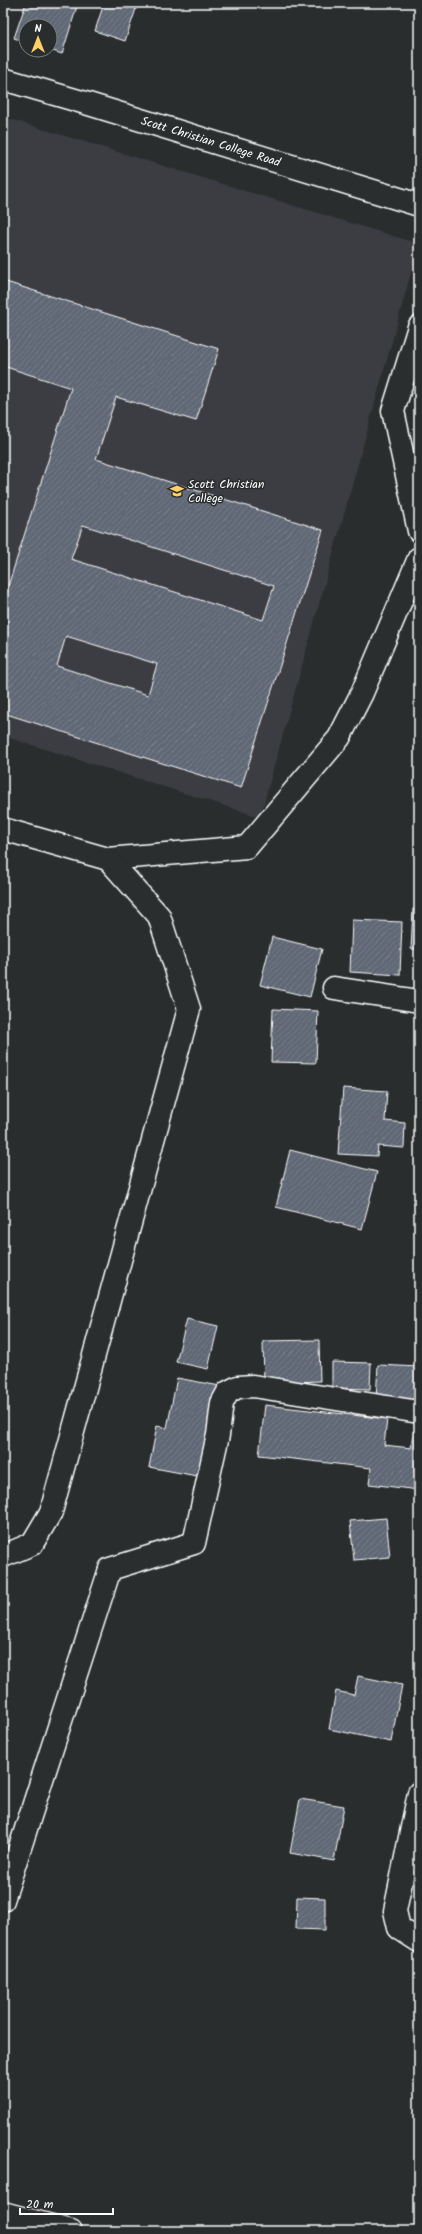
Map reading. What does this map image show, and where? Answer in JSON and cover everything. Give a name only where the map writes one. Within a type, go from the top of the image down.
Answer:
[{"type":"street","name":"Scott Christian College Road","points":[[3,80],[82,102],[419,205]]},
{"type":"street","points":[[419,327],[393,411],[419,531]]},
{"type":"street","points":[[3,828],[108,859],[247,847],[339,738],[362,693],[419,558]]},
{"type":"street","points":[[3,1556],[32,1544],[51,1512],[189,1009],[159,916],[108,859]]},
{"type":"street","points":[[334,988],[419,1001]]},
{"type":"street","points":[[3,1900],[110,1569],[194,1543],[212,1464],[222,1403],[228,1392],[238,1387],[253,1386],[419,1412]]},
{"type":"street","points":[[419,1793],[395,1911],[399,1928],[419,1941]]},
{"type":"street","points":[[3,2213],[71,2231]]},
{"type":"shaded area","name":"Scott Christian College","points":[[3,117],[419,244],[260,817],[3,736]]},
{"type":"building","points":[[26,3],[78,3],[62,54],[58,53],[58,18],[21,18]]},
{"type":"building","points":[[104,3],[138,3],[125,41],[95,31]]},
{"type":"building","points":[[18,26],[18,39],[14,38]]},
{"type":"building","name":"Scott Christian College","points":[[3,281],[219,349],[196,421],[116,397],[96,459],[323,530],[241,788],[3,713],[3,602],[71,388],[3,366]],"holes":[[[83,525],[274,586],[263,620],[71,559]],[[66,636],[157,664],[148,695],[57,666]]]},
{"type":"building","points":[[413,909],[419,909],[419,949],[411,949]]},
{"type":"building","points":[[352,920],[402,922],[400,975],[350,972]]},
{"type":"building","points":[[272,937],[322,949],[310,997],[260,985]]},
{"type":"building","points":[[273,1009],[318,1011],[316,1063],[271,1062]]},
{"type":"building","points":[[343,1088],[387,1091],[385,1121],[405,1123],[404,1148],[378,1146],[377,1156],[338,1154]]},
{"type":"building","points":[[290,1150],[377,1172],[362,1229],[276,1207]]},
{"type":"building","points":[[187,1319],[218,1326],[208,1369],[176,1362]]},
{"type":"building","points":[[319,1340],[320,1381],[264,1383],[263,1341]]},
{"type":"building","points":[[332,1362],[371,1363],[370,1389],[332,1388]]},
{"type":"building","points":[[378,1365],[419,1367],[419,1401],[376,1399]]},
{"type":"building","points":[[177,1378],[220,1386],[202,1477],[149,1467],[157,1426],[167,1428]]},
{"type":"building","points":[[265,1405],[387,1419],[384,1445],[411,1448],[413,1431],[419,1432],[419,1490],[369,1484],[371,1468],[259,1455]]},
{"type":"building","points":[[386,1518],[390,1557],[354,1560],[350,1521]]},
{"type":"building","points":[[358,1676],[402,1685],[391,1742],[329,1729],[336,1691],[354,1695]]},
{"type":"building","points":[[300,1799],[344,1806],[334,1861],[290,1853]]},
{"type":"building","points":[[297,1897],[325,1898],[325,1930],[296,1929]]},
{"type":"place","name":"Scott Christian College","points":[[177,491]]}]
